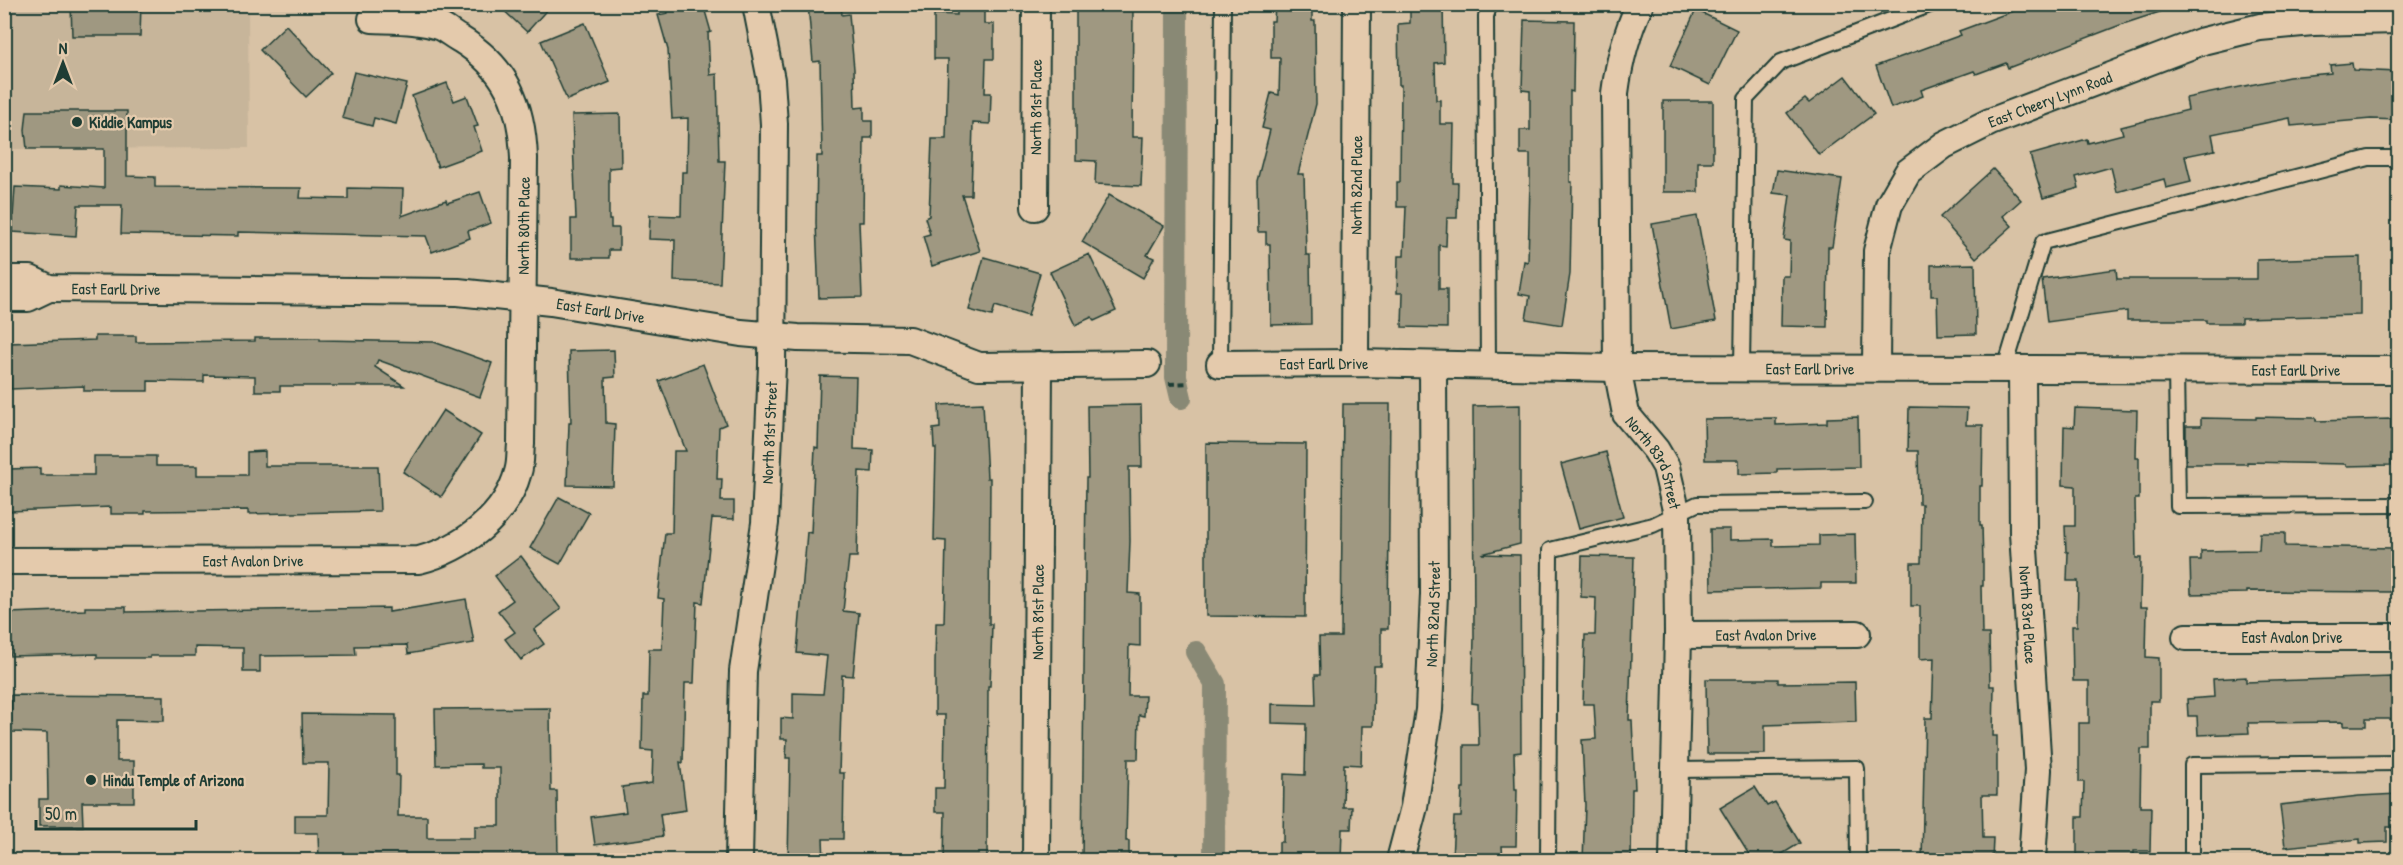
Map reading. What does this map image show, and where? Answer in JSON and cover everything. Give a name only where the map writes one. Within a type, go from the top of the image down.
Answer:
[{"type":"street","name":"North 81st Street","points":[[739,861],[743,671],[765,523],[773,336],[774,124],[771,80],[756,4]]},
{"type":"street","name":"North 81st Place","points":[[1035,207],[1036,4]]},
{"type":"street","name":"North 82nd Place","points":[[1355,363],[1358,4]]},
{"type":"street","name":"North 83rd Street","points":[[1640,4],[1627,33],[1619,63],[1615,93],[1617,368],[1626,414],[1656,450],[1666,467],[1677,514],[1678,635],[1673,861]]},
{"type":"street","name":"North 80th Place","points":[[372,19],[405,21],[441,27],[477,50],[495,67],[507,85],[523,130],[522,444],[518,472],[506,498],[489,521]]},
{"type":"street","name":"East Cheery Lynn Road","points":[[1876,367],[1876,251],[1889,206],[1908,172],[1944,145],[1990,122],[2203,41],[2260,27],[2313,22],[2398,20]]},
{"type":"street","name":"East Earll Drive","points":[[4,279],[30,279],[49,288],[458,292],[524,298],[773,336],[910,340],[979,366],[1147,364]]},
{"type":"street","name":"East Earll Drive","points":[[4,298],[28,298],[49,288]]},
{"type":"street","name":"East Earll Drive","points":[[1220,364],[1355,363],[1617,368],[2398,370]]},
{"type":"street","name":"North 82nd Street","points":[[1400,861],[1414,807],[1429,710],[1434,594],[1433,364]]},
{"type":"street","name":"North 81st Place","points":[[1036,861],[1039,365]]},
{"type":"street","name":"North 83rd Place","points":[[2014,369],[2038,770],[2032,861]]},
{"type":"street","name":"East Avalon Drive","points":[[4,561],[418,560],[440,555],[468,538],[489,521]]},
{"type":"street","name":"East Avalon Drive","points":[[1678,635],[1857,634]]},
{"type":"street","name":"East Avalon Drive","points":[[2186,637],[2398,637]]},
{"type":"lane","points":[[1220,364],[1222,4]]},
{"type":"lane","points":[[1488,366],[1486,16],[1490,4]]},
{"type":"lane","points":[[1742,367],[1746,99],[1781,62],[1932,4]]},
{"type":"lane","points":[[2014,369],[2043,242],[2369,158],[2398,158]]},
{"type":"lane","points":[[2176,369],[2178,506],[2398,505]]},
{"type":"lane","points":[[1548,861],[1550,550],[1653,525],[1697,504],[1865,502]]},
{"type":"lane","points":[[2192,861],[2192,765],[2398,763]]},
{"type":"lane","points":[[1675,770],[1857,768],[1858,861]]},
{"type":"path","points":[[1169,384],[1190,383]]},
{"type":"shaded area","points":[[4,5],[248,5],[249,148],[5,149]]},
{"type":"building","points":[[71,4],[141,4],[140,36],[72,36]]},
{"type":"building","points":[[497,4],[552,4],[527,32]]},
{"type":"building","points":[[666,4],[703,4],[711,32],[708,33],[710,75],[717,74],[719,161],[725,161],[720,283],[674,281],[675,240],[649,239],[650,215],[681,216],[682,172],[687,172],[688,118],[672,119],[668,50],[658,15],[668,13]]},
{"type":"building","points":[[808,4],[841,4],[842,15],[849,14],[855,108],[864,107],[864,121],[872,121],[872,138],[864,138],[863,222],[859,222],[862,297],[819,298],[816,223],[817,156],[822,156],[820,61],[813,62]]},
{"type":"building","points":[[957,4],[984,4],[984,24],[994,24],[994,59],[986,59],[985,93],[991,93],[990,124],[973,123],[971,195],[962,195],[980,251],[932,266],[923,236],[930,234],[925,218],[929,216],[932,139],[946,139],[948,59],[934,59],[934,14],[957,15]]},
{"type":"building","points":[[1076,4],[1133,4],[1132,137],[1143,137],[1141,186],[1095,184],[1096,161],[1076,160]]},
{"type":"building","points":[[1275,4],[1312,4],[1312,21],[1315,21],[1316,104],[1298,174],[1304,174],[1306,255],[1310,255],[1311,324],[1271,325],[1270,244],[1266,244],[1266,232],[1258,232],[1257,181],[1270,130],[1262,128],[1271,93],[1279,95],[1280,58],[1271,58],[1271,21],[1274,21]]},
{"type":"building","points":[[1410,4],[1443,4],[1444,62],[1435,63],[1436,100],[1440,100],[1440,124],[1454,124],[1453,183],[1458,183],[1457,218],[1447,218],[1446,246],[1439,245],[1439,289],[1447,289],[1447,328],[1402,327],[1403,293],[1397,293],[1398,256],[1404,256],[1406,207],[1397,207],[1397,182],[1400,182],[1401,85],[1399,85],[1398,24],[1410,23]]},
{"type":"building","points":[[2032,4],[2172,4],[2172,8],[2123,24],[2008,68],[2006,63],[1976,74],[1974,71],[1921,90],[1923,96],[1891,108],[1876,66],[1961,35],[1959,31]]},
{"type":"building","points":[[1696,10],[1737,30],[1710,85],[1670,66]]},
{"type":"building","points":[[1524,20],[1574,21],[1573,92],[1570,91],[1570,182],[1572,182],[1570,274],[1562,325],[1526,319],[1530,296],[1519,294],[1524,261],[1528,262],[1530,182],[1530,154],[1520,154],[1520,130],[1530,130],[1530,91],[1522,90]]},
{"type":"building","points":[[585,23],[610,82],[567,100],[541,41]]},
{"type":"building","points":[[286,25],[331,73],[306,97],[260,50]]},
{"type":"building","points":[[2352,63],[2353,70],[2398,72],[2398,120],[2371,119],[2291,126],[2290,118],[2212,134],[2215,150],[2185,156],[2191,182],[2166,188],[2164,179],[2117,192],[2111,167],[2076,177],[2079,188],[2043,198],[2030,155],[2087,139],[2088,143],[2123,134],[2121,127],[2188,110],[2186,98],[2289,77],[2331,73],[2330,65]]},
{"type":"building","points":[[354,72],[407,84],[396,124],[374,118],[372,126],[342,118]]},
{"type":"building","points":[[1845,76],[1874,114],[1819,155],[1787,113],[1805,99],[1809,103]]},
{"type":"building","points":[[447,83],[454,101],[467,96],[478,126],[474,127],[482,151],[438,167],[412,96]]},
{"type":"building","points":[[1663,101],[1713,101],[1713,162],[1698,162],[1698,192],[1663,192]]},
{"type":"building","points":[[27,111],[127,111],[127,176],[155,177],[155,187],[301,188],[300,198],[348,199],[348,188],[403,189],[402,216],[446,200],[447,203],[480,192],[491,223],[468,231],[470,238],[432,252],[426,236],[238,232],[238,236],[121,234],[122,205],[78,205],[76,236],[12,232],[15,187],[61,189],[61,185],[104,188],[104,149],[27,149],[25,130]]},
{"type":"building","points":[[620,114],[621,167],[609,168],[609,220],[611,220],[611,228],[619,228],[619,250],[609,250],[609,258],[571,258],[571,219],[576,219],[572,115]]},
{"type":"building","points":[[1993,169],[2021,200],[2003,216],[2012,226],[1976,258],[1940,217]]},
{"type":"building","points":[[1777,170],[1842,179],[1832,247],[1828,247],[1827,327],[1781,326],[1782,276],[1789,276],[1790,241],[1784,240],[1790,195],[1773,193]]},
{"type":"building","points":[[1109,195],[1164,226],[1147,255],[1154,258],[1143,278],[1082,242]]},
{"type":"building","points":[[1697,216],[1716,321],[1671,329],[1652,224]]},
{"type":"building","points":[[1089,254],[1116,311],[1094,321],[1092,317],[1075,325],[1050,272]]},
{"type":"building","points":[[984,257],[1040,273],[1028,316],[995,306],[992,316],[969,310]]},
{"type":"building","points":[[2360,257],[2360,315],[2241,318],[2241,323],[2206,323],[2206,320],[2127,320],[2127,311],[2047,322],[2042,279],[2116,269],[2117,279],[2257,279],[2257,260]]},
{"type":"building","points":[[1975,264],[1976,334],[1938,335],[1937,296],[1931,296],[1931,265]]},
{"type":"building","points":[[95,336],[136,336],[136,342],[320,338],[320,340],[434,342],[492,363],[480,397],[378,360],[375,367],[404,386],[280,386],[280,391],[255,391],[255,376],[204,375],[204,382],[148,381],[148,391],[84,391],[84,386],[11,389],[9,343],[95,340]]},
{"type":"building","points":[[614,350],[615,377],[605,378],[606,423],[615,424],[613,486],[567,485],[569,423],[571,423],[569,351]]},
{"type":"building","points":[[703,364],[726,424],[719,427],[717,479],[722,479],[721,501],[734,501],[734,519],[712,518],[703,603],[697,602],[694,683],[685,683],[683,763],[680,762],[686,810],[660,814],[663,836],[595,845],[591,817],[626,812],[622,787],[652,783],[653,751],[642,750],[643,696],[648,696],[649,649],[662,649],[664,599],[658,598],[665,533],[672,533],[674,451],[686,451],[659,381]]},
{"type":"building","points":[[820,376],[856,377],[854,449],[873,450],[872,472],[859,471],[857,557],[849,557],[843,611],[859,613],[853,676],[842,675],[839,773],[844,773],[843,839],[823,839],[824,861],[788,861],[790,758],[786,758],[787,739],[781,739],[781,718],[793,719],[793,693],[823,694],[827,656],[797,653],[807,532],[811,533],[815,447],[818,448]]},
{"type":"building","points":[[983,403],[987,478],[990,478],[989,624],[992,624],[990,686],[988,686],[987,861],[944,861],[945,812],[935,812],[935,788],[944,788],[945,715],[935,715],[935,664],[936,623],[944,623],[946,541],[934,540],[936,448],[934,448],[933,429],[940,428],[939,405]]},
{"type":"building","points":[[1343,404],[1390,404],[1388,629],[1381,629],[1381,666],[1374,666],[1373,726],[1362,726],[1361,765],[1344,764],[1343,807],[1352,807],[1351,829],[1342,829],[1341,861],[1279,861],[1279,842],[1283,842],[1284,774],[1305,775],[1306,724],[1272,723],[1272,704],[1316,705],[1315,675],[1320,675],[1319,637],[1341,637]]},
{"type":"building","points":[[1141,405],[1142,467],[1129,467],[1128,593],[1140,594],[1140,646],[1129,645],[1128,696],[1145,696],[1144,716],[1139,715],[1138,759],[1128,759],[1126,841],[1129,841],[1129,861],[1082,861],[1087,406]]},
{"type":"building","points":[[1520,405],[1520,544],[1482,554],[1520,555],[1521,752],[1514,753],[1515,789],[1517,789],[1516,846],[1502,846],[1503,861],[1452,861],[1454,817],[1461,817],[1462,788],[1464,788],[1464,745],[1479,745],[1478,704],[1472,703],[1473,406]]},
{"type":"building","points":[[1909,407],[1967,408],[1966,425],[1983,425],[1982,486],[1980,486],[1983,564],[1982,634],[1989,634],[1990,686],[1994,686],[1993,736],[1997,736],[1997,795],[1982,795],[1983,838],[1993,838],[1992,861],[1922,861],[1925,718],[1932,718],[1934,658],[1920,659],[1920,606],[1911,606],[1911,563],[1921,563],[1922,504],[1919,504],[1918,451],[1908,451]]},
{"type":"building","points":[[2075,408],[2137,410],[2136,458],[2139,458],[2139,499],[2135,499],[2136,558],[2141,558],[2140,607],[2147,607],[2146,657],[2159,658],[2159,701],[2150,701],[2150,749],[2141,749],[2140,807],[2151,807],[2150,851],[2134,851],[2134,861],[2077,861],[2077,817],[2083,817],[2084,782],[2079,782],[2079,723],[2089,723],[2089,681],[2073,681],[2072,626],[2077,626],[2078,581],[2067,581],[2068,552],[2066,552],[2065,526],[2075,526],[2075,486],[2063,485],[2064,426],[2074,427]]},
{"type":"building","points":[[443,410],[481,435],[441,497],[403,472]]},
{"type":"building","points":[[1858,417],[1859,467],[1777,469],[1777,473],[1739,474],[1739,460],[1705,460],[1704,419],[1776,418],[1776,425],[1827,423],[1827,418]]},
{"type":"building","points":[[2256,417],[2316,418],[2316,421],[2391,419],[2391,465],[2346,466],[2346,464],[2247,462],[2247,464],[2186,464],[2186,426],[2201,426],[2201,418],[2256,419]]},
{"type":"building","points":[[1206,443],[1306,444],[1305,617],[1206,616]]},
{"type":"building","points":[[265,451],[265,466],[378,466],[380,511],[248,514],[248,510],[145,511],[145,514],[111,514],[111,507],[10,511],[9,469],[40,468],[40,475],[94,475],[94,456],[156,456],[156,466],[197,466],[197,475],[247,475],[247,452]]},
{"type":"building","points":[[1606,452],[1623,517],[1579,529],[1561,464]]},
{"type":"building","points":[[559,497],[589,513],[560,564],[530,548]]},
{"type":"building","points":[[1710,529],[1730,529],[1730,540],[1773,539],[1773,546],[1819,545],[1819,535],[1855,534],[1856,583],[1821,583],[1821,588],[1711,590]]},
{"type":"building","points":[[2260,533],[2285,533],[2285,546],[2393,548],[2391,592],[2247,591],[2247,593],[2191,594],[2190,560],[2201,560],[2201,551],[2259,550]]},
{"type":"building","points":[[521,556],[561,609],[534,630],[544,644],[521,660],[505,639],[515,632],[498,611],[513,600],[495,576]]},
{"type":"building","points":[[1582,556],[1634,557],[1629,720],[1632,720],[1635,789],[1632,789],[1631,861],[1583,861],[1585,805],[1582,740],[1596,739],[1594,704],[1583,704],[1585,635],[1595,635],[1596,598],[1581,597]]},
{"type":"building","points":[[466,599],[474,643],[408,654],[407,645],[355,646],[356,655],[260,656],[260,672],[243,672],[243,648],[195,647],[195,656],[150,656],[150,658],[97,658],[97,654],[10,656],[9,613],[85,610],[85,607],[126,607],[126,612],[389,608],[389,612]]},
{"type":"building","points":[[2246,677],[2246,682],[2391,677],[2391,681],[2398,681],[2398,719],[2366,719],[2366,726],[2343,726],[2343,722],[2248,723],[2249,733],[2198,735],[2197,716],[2188,716],[2187,699],[2214,697],[2213,679]]},
{"type":"building","points":[[1706,679],[1778,679],[1778,683],[1855,682],[1856,722],[1765,725],[1765,754],[1707,754]]},
{"type":"building","points":[[11,695],[164,696],[164,721],[117,720],[117,761],[134,761],[134,802],[82,802],[83,826],[39,826],[39,799],[48,799],[47,733],[11,732]]},
{"type":"building","points":[[550,708],[551,791],[557,791],[558,861],[319,861],[318,833],[295,833],[295,815],[328,815],[329,763],[303,763],[302,714],[396,715],[396,775],[399,775],[398,816],[427,816],[427,838],[475,838],[475,826],[500,826],[500,768],[481,768],[481,764],[436,765],[435,709]]},
{"type":"building","points":[[1755,787],[1767,806],[1775,802],[1800,843],[1771,861],[1753,861],[1720,808]]},
{"type":"building","points":[[2398,794],[2398,827],[2387,827],[2387,842],[2360,843],[2360,839],[2285,847],[2280,805]]},
{"type":"waterway","points":[[1177,4],[1176,377],[1181,398]]},
{"type":"waterway","points":[[1196,652],[1215,684],[1214,860]]},
{"type":"place","name":"Kiddie Kampus","points":[[77,122]]},
{"type":"place","name":"Hindu Temple of Arizona","points":[[91,780]]}]
